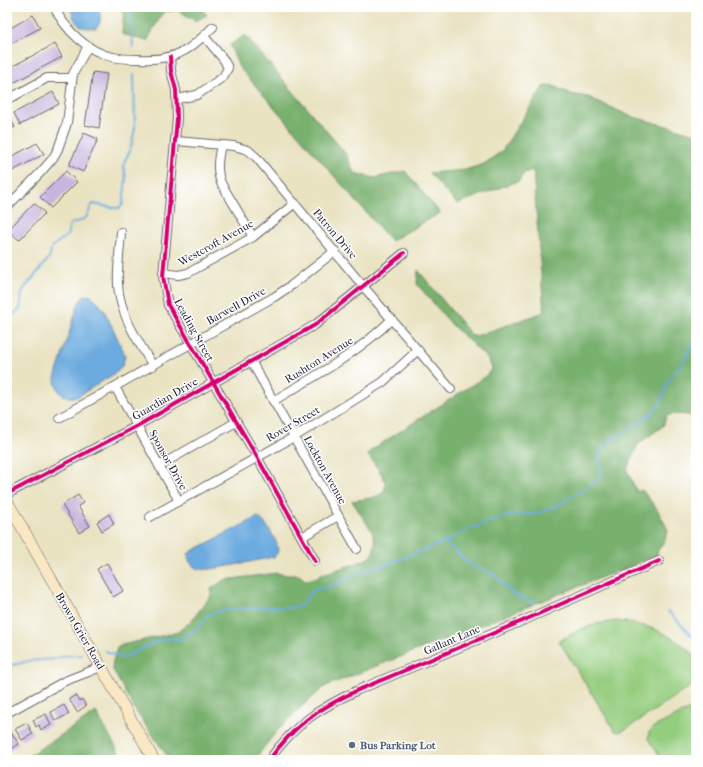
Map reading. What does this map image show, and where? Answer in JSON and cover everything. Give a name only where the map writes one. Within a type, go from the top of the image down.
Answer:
[{"type":"main road","name":"Brown Grier Road","points":[[7,501],[154,760]]},
{"type":"street","points":[[54,7],[68,28],[88,46],[105,55],[123,59],[152,60],[170,57],[189,48],[213,28]]},
{"type":"street","points":[[177,99],[197,95],[223,77],[228,68],[224,60],[204,36]]},
{"type":"street","points":[[7,207],[41,172],[53,158],[58,149],[67,123],[72,78],[75,68],[88,46]]},
{"type":"street","name":"Leading Street","points":[[170,57],[171,71],[176,90],[177,118],[163,273],[164,288],[168,305],[257,457],[315,561]]},
{"type":"street","points":[[7,100],[47,78],[72,78]]},
{"type":"street","name":"Patron Drive","points":[[176,141],[234,146],[248,150],[252,153],[451,389]]},
{"type":"street","points":[[220,144],[218,175],[221,183],[253,236]]},
{"type":"street","name":"Westcroft Avenue","points":[[163,273],[178,276],[188,273],[253,236],[295,203]]},
{"type":"street","points":[[122,232],[118,284],[119,297],[130,328],[153,366]]},
{"type":"street","name":"Barwell Drive","points":[[60,418],[274,297],[299,280],[335,251]]},
{"type":"street","name":"Guardian Drive","points":[[7,494],[137,426],[315,325],[404,253]]},
{"type":"street","name":"Rushton Avenue","points":[[273,400],[331,367],[357,349],[392,318]]},
{"type":"street","name":"Rover Street","points":[[150,517],[294,437],[383,382],[418,350]]},
{"type":"street","name":"Lockton Avenue","points":[[251,361],[357,549]]},
{"type":"street","name":"Sponsor Drive","points":[[115,387],[179,501]]},
{"type":"street","points":[[159,466],[236,422]]},
{"type":"street","points":[[302,537],[338,516]]},
{"type":"street","name":"Gallant Lane","points":[[269,760],[293,731],[309,717],[333,702],[659,561]]},
{"type":"street","points":[[7,713],[73,678],[101,668]]},
{"type":"green space","points":[[124,7],[200,7],[207,15],[195,21],[178,10],[163,12],[147,41],[122,34]]},
{"type":"green space","points":[[245,35],[346,154],[354,173],[375,178],[405,171],[440,213],[391,241],[239,67],[230,45]]},
{"type":"green space","points":[[551,85],[571,94],[588,97],[630,116],[696,134],[696,416],[678,414],[667,415],[663,426],[638,444],[627,470],[637,492],[642,490],[657,509],[668,530],[664,543],[658,550],[656,556],[326,686],[287,720],[255,760],[170,760],[133,707],[112,668],[118,646],[178,632],[191,621],[211,596],[211,589],[224,580],[277,573],[299,575],[305,580],[317,578],[322,574],[369,558],[373,554],[375,542],[372,531],[352,501],[374,497],[381,494],[385,489],[385,484],[380,472],[368,455],[370,451],[486,376],[492,368],[487,358],[453,326],[417,284],[418,270],[472,336],[476,336],[544,312],[533,170],[524,173],[519,181],[457,204],[429,173],[465,170],[484,164],[502,151],[543,87]]},
{"type":"green space","points":[[617,621],[645,626],[669,636],[691,652],[696,658],[697,663],[696,683],[626,729],[619,732],[615,731],[559,641],[579,630],[596,624]]},
{"type":"green space","points":[[696,706],[696,760],[663,760],[648,739],[649,732],[654,727]]},
{"type":"green space","points":[[96,712],[123,760],[23,760]]},
{"type":"water","points":[[70,7],[98,7],[100,23],[96,28],[85,28],[81,26],[74,18]]},
{"type":"water","points":[[85,295],[91,296],[95,299],[104,310],[125,357],[122,366],[117,372],[77,397],[68,397],[61,393],[55,383],[55,378],[79,302]]},
{"type":"water","points":[[258,517],[267,526],[276,541],[278,550],[274,557],[212,569],[198,569],[191,563],[188,554],[192,551]]},
{"type":"building","points":[[33,15],[40,28],[8,45],[7,30]]},
{"type":"building","points":[[55,44],[62,57],[13,83],[7,69]]},
{"type":"building","points":[[93,72],[107,74],[99,128],[85,125]]},
{"type":"building","points":[[53,92],[59,104],[20,125],[14,113]]},
{"type":"building","points":[[7,115],[15,127],[7,131]]},
{"type":"building","points":[[84,133],[98,139],[83,172],[69,165]]},
{"type":"building","points":[[37,143],[44,154],[7,174],[7,159]]},
{"type":"building","points":[[66,171],[77,182],[51,208],[40,197]]},
{"type":"building","points":[[34,203],[45,213],[19,240],[8,230]]},
{"type":"building","points":[[78,495],[83,503],[78,506],[90,526],[79,533],[62,505]]},
{"type":"building","points":[[109,514],[114,524],[102,531],[97,522]]},
{"type":"building","points":[[107,563],[123,591],[113,597],[97,569]]},
{"type":"building","points":[[76,695],[80,701],[82,699],[86,706],[77,712],[69,699]]},
{"type":"building","points":[[64,705],[69,714],[55,721],[51,712]]},
{"type":"building","points":[[46,714],[51,725],[41,730],[39,725],[36,727],[33,720]]},
{"type":"building","points":[[27,723],[33,734],[22,740],[15,729]]},
{"type":"building","points":[[11,732],[19,744],[7,752],[7,734]]},
{"type":"waterway","points":[[130,7],[133,47]]},
{"type":"waterway","points":[[7,317],[20,309],[23,290],[49,258],[52,247],[67,236],[70,224],[85,219],[93,204],[115,208],[119,208],[123,204],[126,179],[124,167],[125,160],[130,151],[135,128],[134,75]]},
{"type":"waterway","points":[[105,651],[123,658],[162,639],[182,639],[196,630],[209,614],[225,610],[273,607],[288,608],[302,605],[313,590],[332,586],[359,573],[388,564],[445,542],[468,529],[515,514],[536,514],[559,505],[601,478],[599,457],[603,446],[651,414],[660,404],[668,381],[684,361],[690,347],[696,343]]},
{"type":"waterway","points":[[445,542],[471,565],[493,574],[513,594],[535,603]]},
{"type":"waterway","points":[[668,611],[696,640]]},
{"type":"waterway","points":[[7,665],[28,661],[54,659],[65,656],[82,655]]},
{"type":"cycle path","points":[[170,57],[171,71],[176,90],[177,118],[163,276],[168,305],[257,457],[315,561]]},
{"type":"cycle path","points":[[7,494],[137,426],[315,325],[404,253]]},
{"type":"cycle path","points":[[269,760],[298,727],[319,711],[344,697],[659,561]]},
{"type":"place","name":"Bus Parking Lot","points":[[352,745]]}]
